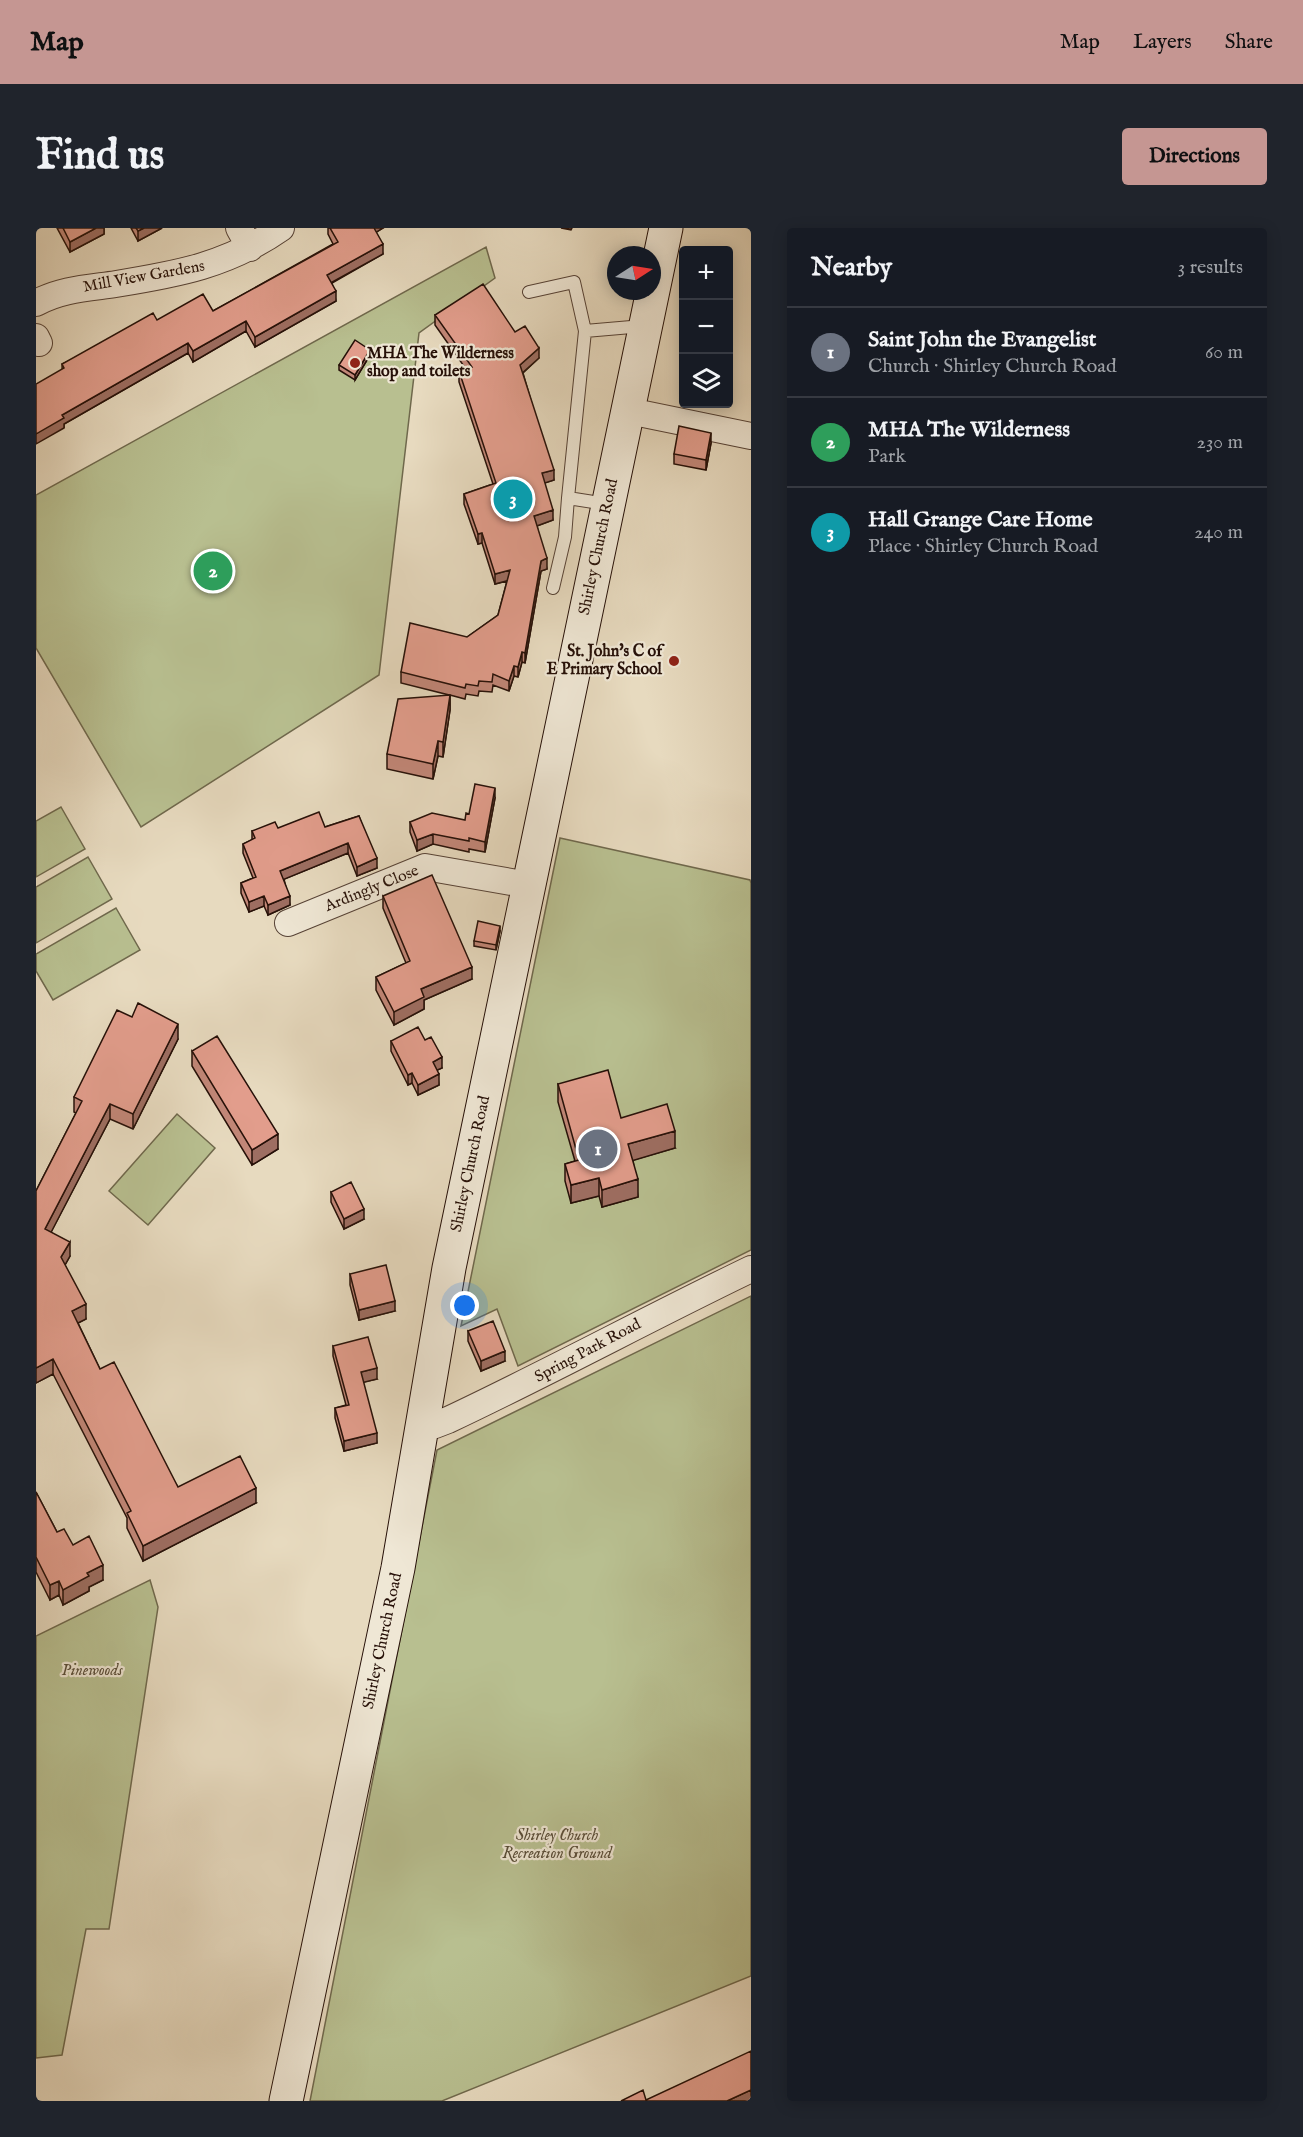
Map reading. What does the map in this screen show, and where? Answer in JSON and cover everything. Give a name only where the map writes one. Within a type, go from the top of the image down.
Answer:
[{"type":"street","name":"Mill View Gardens","points":[[36,303],[62,292],[202,268],[244,238],[281,228]]},
{"type":"street","name":"Shirley Church Road","points":[[286,2101],[398,1568],[449,1268],[666,228]]},
{"type":"street","points":[[629,411],[751,436]]},
{"type":"street","name":"Ardingly Close","points":[[288,923],[425,867],[529,885]]},
{"type":"street","name":"Spring Park Road","points":[[422,1425],[448,1420],[532,1381],[670,1308],[751,1269]]},
{"type":"lane","points":[[529,292],[574,282],[585,331],[565,537],[553,588]]},
{"type":"lane","points":[[585,331],[644,326]]},
{"type":"lane","points":[[568,498],[608,504]]},
{"type":"green space","points":[[486,247],[495,278],[419,333],[379,675],[141,827],[36,648],[36,495]]},
{"type":"green space","points":[[61,807],[85,849],[36,877],[36,821]]},
{"type":"green space","points":[[560,838],[750,880],[751,1250],[518,1366],[497,1309],[461,1326]]},
{"type":"green space","points":[[88,857],[112,899],[36,943],[36,887]]},
{"type":"green space","points":[[116,908],[140,950],[53,1000],[36,971],[36,954]]},
{"type":"green space","points":[[177,1114],[215,1148],[148,1225],[109,1191]]},
{"type":"green space","name":"Shirley Church Recreation Ground","points":[[751,1296],[751,1976],[442,2101],[310,2101],[437,1450]]},
{"type":"green space","name":"Pinewoods","points":[[150,1580],[158,1607],[109,1929],[86,1929],[62,2055],[36,2058],[36,1636]]},
{"type":"building","points":[[63,228],[96,228],[70,242]]},
{"type":"building","points":[[330,228],[374,228],[383,244],[327,275],[336,291],[255,337],[246,321],[193,351],[188,343],[62,415],[64,418],[36,434],[36,384],[64,368],[62,364],[153,313],[157,320],[203,294],[213,311],[338,242]]},
{"type":"building","points":[[483,284],[515,332],[525,326],[539,348],[520,365],[554,470],[542,473],[553,510],[534,516],[547,558],[541,561],[525,653],[522,652],[518,667],[514,666],[509,681],[493,674],[492,682],[479,681],[478,686],[466,684],[465,688],[401,672],[410,623],[467,637],[498,615],[510,570],[495,574],[482,533],[478,534],[464,494],[496,483],[459,371],[472,367],[435,315]]},
{"type":"building","name":"MHA The Wilderness shop and toilets","points":[[355,340],[370,350],[355,375],[339,365]]},
{"type":"building","points":[[679,426],[711,433],[706,460],[674,454]]},
{"type":"building","points":[[450,695],[443,742],[438,741],[433,764],[387,754],[398,699]]},
{"type":"building","points":[[475,784],[495,788],[485,842],[433,834],[417,840],[410,822],[432,813],[465,820],[466,813],[469,814]]},
{"type":"building","points":[[319,812],[325,827],[359,816],[377,858],[357,867],[348,843],[280,871],[290,896],[268,905],[264,896],[249,902],[241,883],[256,877],[243,844],[255,838],[252,831],[275,822],[278,828]]},
{"type":"building","points":[[432,875],[472,967],[421,989],[424,997],[394,1012],[376,977],[410,961],[383,896]]},
{"type":"building","points":[[478,921],[500,926],[496,945],[474,941]]},
{"type":"building","points":[[138,1003],[178,1024],[133,1114],[110,1104],[45,1229],[70,1242],[61,1257],[86,1304],[72,1311],[100,1369],[114,1362],[178,1487],[240,1456],[256,1488],[143,1546],[127,1513],[131,1511],[53,1359],[36,1368],[36,1191],[82,1101],[74,1097],[117,1010],[132,1017]]},
{"type":"building","points":[[418,1027],[425,1040],[431,1037],[442,1057],[433,1062],[439,1074],[418,1085],[412,1073],[408,1075],[391,1041]]},
{"type":"building","points":[[217,1036],[278,1134],[252,1150],[192,1051]]},
{"type":"building","points":[[608,1070],[621,1118],[667,1104],[675,1131],[628,1144],[638,1179],[602,1190],[599,1178],[571,1185],[565,1164],[579,1160],[558,1084]]},
{"type":"building","points":[[351,1182],[364,1209],[344,1219],[331,1192]]},
{"type":"building","points":[[386,1265],[395,1301],[359,1310],[350,1274]]},
{"type":"building","points":[[493,1321],[505,1351],[481,1361],[468,1331]]},
{"type":"building","points":[[368,1337],[377,1368],[361,1372],[377,1433],[344,1441],[335,1408],[349,1405],[333,1346]]},
{"type":"building","points":[[36,1492],[57,1532],[64,1529],[73,1545],[89,1536],[103,1565],[87,1573],[89,1576],[63,1590],[59,1581],[50,1585],[36,1557]]},
{"type":"building","points":[[751,2051],[751,2090],[727,2101],[621,2101],[643,2090],[646,2100]]},
{"type":"place","name":"MHA The Wilderness shop and toilets","points":[[355,363]]},
{"type":"place","name":"Hall Grange Care Home","points":[[513,499]]},
{"type":"place","name":"MHA The Wilderness","points":[[213,571]]},
{"type":"place","name":"St. John's C of E Primary School","points":[[674,661]]},
{"type":"place","name":"Saint John the Evangelist","points":[[598,1149]]}]
